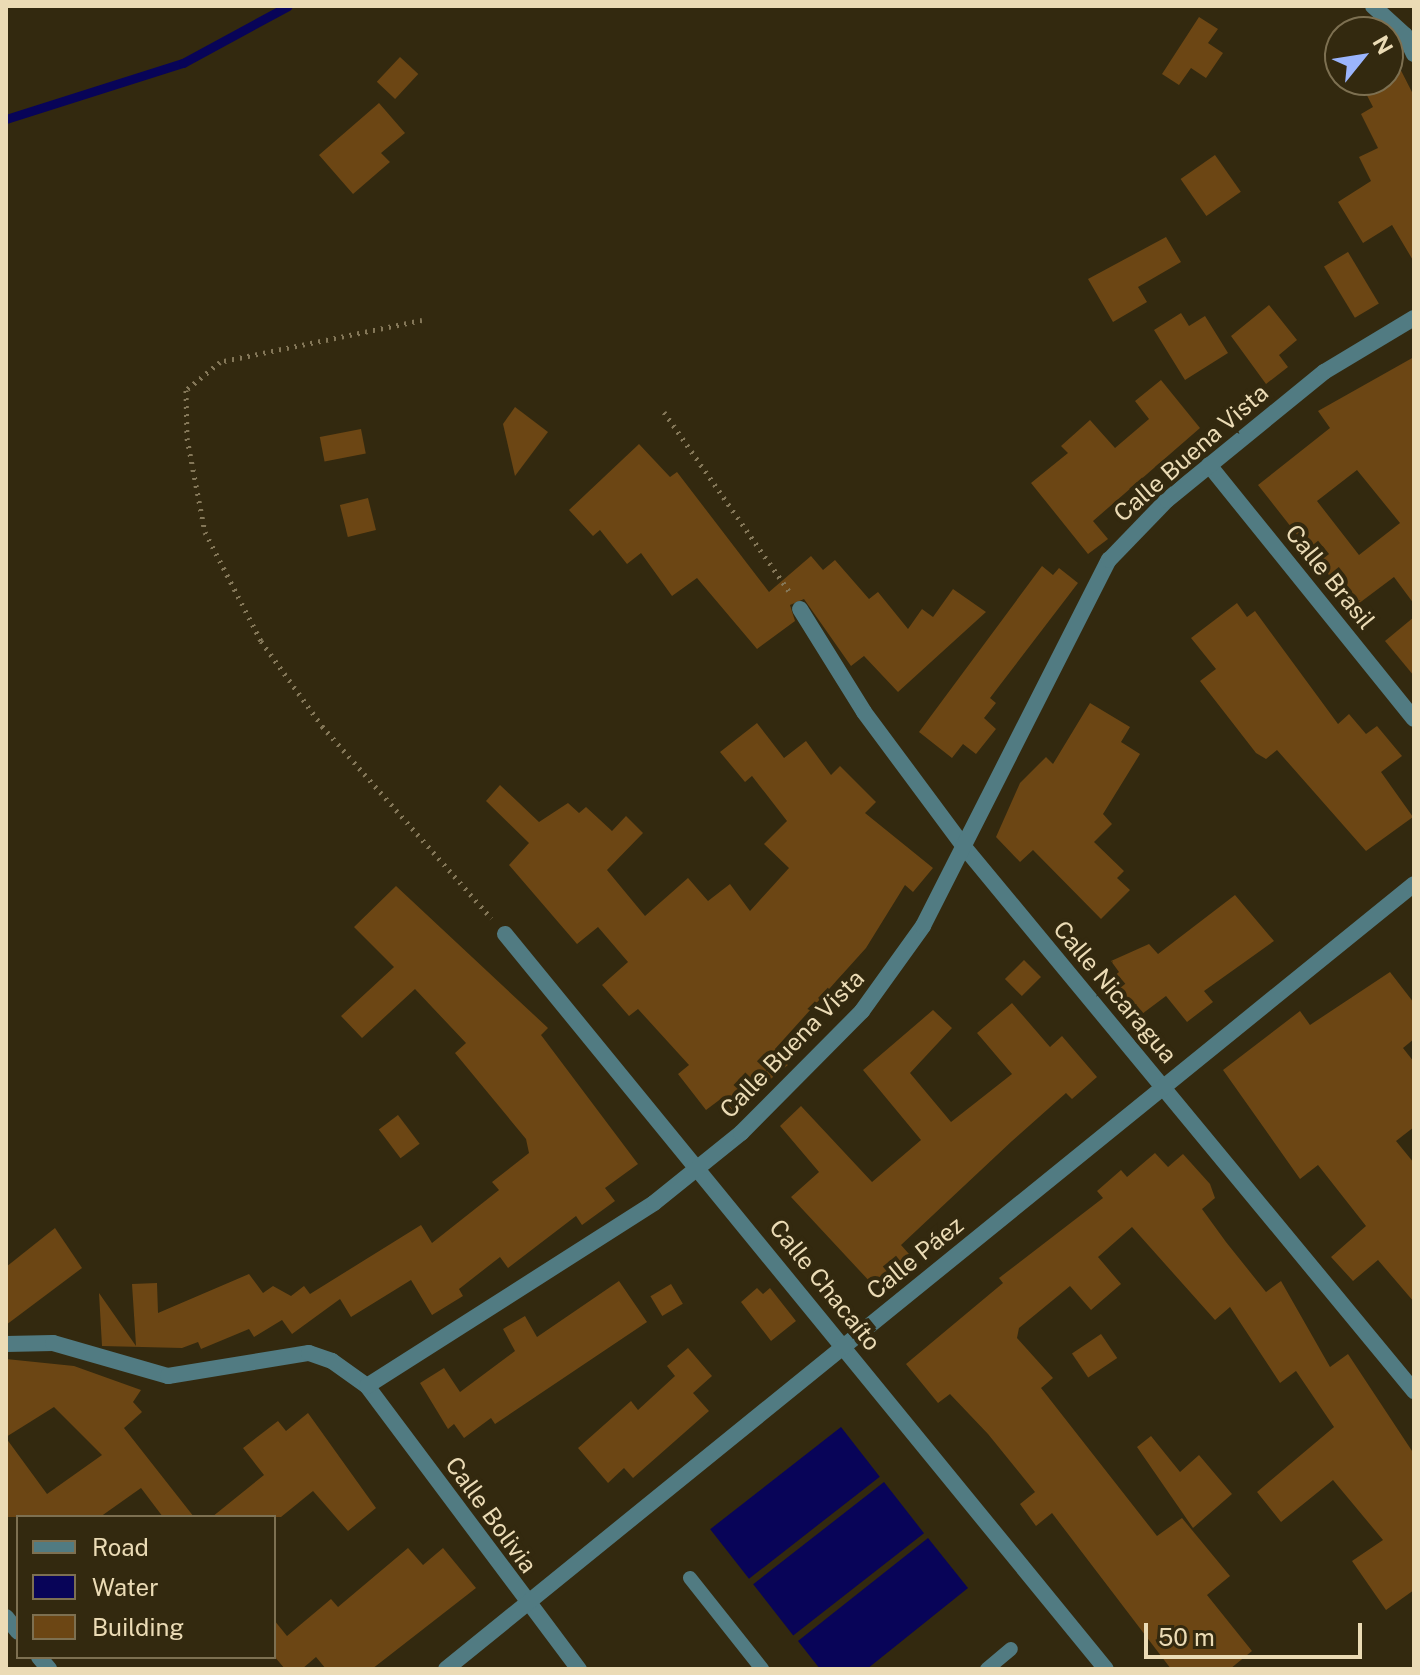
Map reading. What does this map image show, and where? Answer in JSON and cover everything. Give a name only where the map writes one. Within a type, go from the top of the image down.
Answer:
[{"type":"street","points":[[1373,6],[1413,50]]},
{"type":"street","name":"Calle Buena Vista","points":[[367,1386],[700,1169],[862,1011],[923,926],[1109,560],[1209,465],[1324,372],[1414,318]]},
{"type":"street","name":"Calle Brasil","points":[[1209,465],[1414,719]]},
{"type":"street","name":"Calle Nicaragua","points":[[800,609],[864,712],[965,848],[1414,1391]]},
{"type":"street","name":"Calle Páez","points":[[446,1669],[1414,884]]},
{"type":"street","name":"Calle Chacaíto","points":[[505,934],[1106,1669]]},
{"type":"street","points":[[6,1344],[53,1343],[168,1376],[309,1353],[367,1386]]},
{"type":"street","name":"Calle Bolivia","points":[[367,1386],[526,1604],[579,1669]]},
{"type":"lane","points":[[690,1578],[762,1669]]},
{"type":"lane","points":[[987,1669],[1011,1649]]},
{"type":"path","points":[[422,320],[245,354],[193,378],[184,408],[192,481],[205,532],[261,641],[322,726],[505,934]]},
{"type":"path","points":[[664,412],[800,609]]},
{"type":"water","points":[[841,1427],[880,1477],[749,1579],[710,1529]]},
{"type":"water","points":[[884,1482],[924,1533],[793,1635],[753,1584]]},
{"type":"water","points":[[928,1538],[968,1588],[867,1669],[820,1669],[798,1641]]},
{"type":"building","points":[[1199,17],[1218,29],[1208,43],[1223,53],[1206,78],[1191,68],[1179,85],[1162,74]]},
{"type":"building","points":[[400,57],[418,74],[395,99],[377,82]]},
{"type":"building","points":[[1404,76],[1414,96],[1414,262],[1392,225],[1363,243],[1338,202],[1371,181],[1359,157],[1378,148],[1361,114],[1373,107],[1367,96],[1404,96]]},
{"type":"building","points":[[379,103],[405,133],[381,153],[390,162],[353,194],[319,155]]},
{"type":"building","points":[[1215,155],[1241,192],[1206,216],[1181,179]]},
{"type":"building","points":[[1166,237],[1181,262],[1138,287],[1147,302],[1113,322],[1088,279]]},
{"type":"building","points":[[1348,252],[1379,303],[1355,318],[1324,266]]},
{"type":"building","points":[[1269,305],[1297,340],[1279,355],[1288,367],[1266,384],[1231,336]]},
{"type":"building","points":[[1181,313],[1189,326],[1205,316],[1228,353],[1185,380],[1154,330]]},
{"type":"building","points":[[1414,357],[1414,604],[1394,577],[1354,607],[1258,485],[1330,428],[1318,411]],"holes":[[[1357,470],[1400,523],[1359,555],[1317,501]]]},
{"type":"building","points":[[1161,380],[1200,428],[1093,521],[1108,539],[1088,554],[1031,483],[1068,453],[1061,446],[1090,420],[1115,448],[1149,419],[1135,401]]},
{"type":"building","points":[[515,407],[548,432],[515,476],[503,424]]},
{"type":"building","points":[[361,429],[366,454],[325,462],[320,437]]},
{"type":"building","points":[[639,444],[670,477],[677,472],[769,592],[811,556],[823,570],[835,560],[869,599],[878,592],[908,629],[922,609],[933,617],[953,589],[986,612],[898,692],[864,656],[851,666],[804,599],[790,605],[795,621],[757,649],[697,578],[672,596],[641,553],[627,564],[600,530],[593,536],[569,510]]},
{"type":"building","points":[[368,498],[376,530],[348,537],[340,505]]},
{"type":"building","points":[[1042,566],[1053,575],[1059,568],[1078,583],[990,698],[996,703],[984,718],[996,729],[976,754],[963,744],[952,758],[919,732]]},
{"type":"building","points":[[1237,603],[1247,617],[1255,611],[1338,724],[1349,714],[1366,734],[1377,726],[1402,756],[1381,772],[1413,817],[1366,851],[1277,750],[1266,759],[1256,753],[1200,681],[1216,669],[1191,638]]},
{"type":"building","points":[[1414,617],[1414,676],[1385,641]]},
{"type":"building","points":[[1090,703],[1130,727],[1121,742],[1140,754],[1103,814],[1112,824],[1094,842],[1124,871],[1117,878],[1130,890],[1101,919],[1033,850],[1020,862],[996,837],[1020,783],[1046,757],[1053,764]]},
{"type":"building","points":[[757,723],[784,758],[806,741],[831,775],[840,766],[876,802],[865,813],[933,868],[913,892],[905,885],[866,948],[775,1049],[788,1065],[732,1110],[722,1098],[706,1110],[678,1074],[689,1065],[638,1009],[629,1016],[602,985],[628,962],[598,927],[577,944],[509,865],[529,843],[486,801],[500,785],[539,822],[568,803],[579,813],[586,807],[612,831],[626,816],[643,833],[607,870],[645,916],[688,878],[708,901],[730,884],[750,911],[789,868],[764,844],[787,821],[752,776],[745,782],[720,752]]},
{"type":"building","points":[[396,886],[548,1028],[541,1035],[638,1164],[605,1188],[615,1201],[582,1225],[576,1216],[508,1268],[500,1257],[459,1289],[463,1296],[432,1315],[411,1280],[351,1317],[340,1299],[292,1334],[282,1320],[254,1337],[249,1329],[201,1349],[198,1342],[182,1348],[102,1346],[99,1293],[136,1346],[132,1284],[157,1283],[158,1313],[249,1274],[263,1293],[273,1286],[291,1296],[304,1286],[310,1294],[421,1225],[432,1243],[499,1190],[492,1182],[529,1153],[526,1139],[455,1053],[466,1043],[415,989],[362,1038],[341,1016],[394,967],[354,927]]},
{"type":"building","points":[[1235,895],[1274,941],[1204,991],[1213,1002],[1187,1022],[1166,996],[1134,1020],[1106,983],[1119,972],[1111,961],[1149,944],[1158,954]]},
{"type":"building","points":[[1024,960],[1041,977],[1022,996],[1005,979]]},
{"type":"building","points":[[1390,972],[1414,1003],[1414,1039],[1403,1048],[1414,1062],[1414,1127],[1396,1141],[1414,1163],[1414,1302],[1378,1260],[1353,1281],[1331,1257],[1366,1226],[1318,1165],[1300,1179],[1223,1070],[1300,1011],[1310,1025]]},
{"type":"building","points":[[1012,1003],[1050,1047],[1062,1036],[1097,1077],[1072,1099],[1066,1093],[1012,1141],[901,1245],[909,1254],[872,1284],[791,1197],[819,1172],[780,1126],[801,1106],[872,1182],[921,1140],[863,1070],[933,1010],[952,1028],[910,1073],[951,1122],[1012,1074],[977,1033]]},
{"type":"building","points":[[398,1115],[420,1144],[400,1158],[379,1129]]},
{"type":"building","points":[[1155,1153],[1168,1167],[1183,1154],[1210,1184],[1215,1198],[1202,1209],[1226,1242],[1266,1292],[1281,1281],[1330,1367],[1348,1354],[1414,1454],[1414,1590],[1386,1610],[1352,1561],[1383,1540],[1333,1480],[1281,1522],[1257,1492],[1334,1427],[1296,1371],[1280,1383],[1230,1307],[1215,1320],[1132,1227],[1098,1257],[1121,1284],[1091,1310],[1070,1286],[1019,1328],[1017,1338],[1053,1378],[1041,1388],[1157,1536],[1182,1518],[1230,1576],[1207,1595],[1252,1651],[1230,1669],[1171,1669],[1052,1513],[1036,1526],[1020,1504],[1035,1492],[988,1434],[950,1394],[938,1403],[906,1364],[1003,1283],[999,1278],[1103,1198],[1097,1191],[1121,1170],[1127,1177]]},
{"type":"building","points":[[55,1228],[82,1268],[6,1325],[6,1267]]},
{"type":"building","points":[[619,1281],[647,1322],[495,1424],[491,1418],[464,1438],[454,1424],[448,1429],[420,1383],[444,1368],[460,1392],[515,1351],[503,1329],[525,1316],[537,1337]]},
{"type":"building","points":[[671,1284],[683,1304],[662,1316],[650,1296]]},
{"type":"building","points":[[757,1288],[763,1294],[770,1288],[796,1321],[771,1341],[741,1302]]},
{"type":"building","points":[[1101,1334],[1117,1358],[1088,1378],[1072,1354]]},
{"type":"building","points":[[688,1348],[712,1376],[693,1393],[709,1411],[633,1478],[624,1468],[608,1483],[578,1448],[631,1401],[638,1410],[675,1376],[667,1366]]},
{"type":"building","points":[[6,1359],[74,1366],[141,1390],[133,1402],[142,1412],[124,1428],[192,1515],[161,1515],[141,1488],[103,1515],[6,1517],[6,1438],[47,1494],[102,1455],[54,1407],[6,1437]]},
{"type":"building","points":[[308,1413],[376,1508],[348,1531],[313,1491],[281,1517],[214,1515],[264,1475],[243,1448],[278,1421],[286,1431]]},
{"type":"building","points":[[1151,1436],[1180,1472],[1199,1455],[1232,1494],[1193,1528],[1137,1447]]},
{"type":"building","points":[[408,1548],[423,1565],[443,1548],[476,1588],[372,1669],[326,1669],[316,1657],[302,1669],[285,1669],[276,1658],[276,1622],[287,1636],[331,1599],[338,1607]]},
{"type":"waterway","points":[[6,119],[183,63],[288,6]]}]
